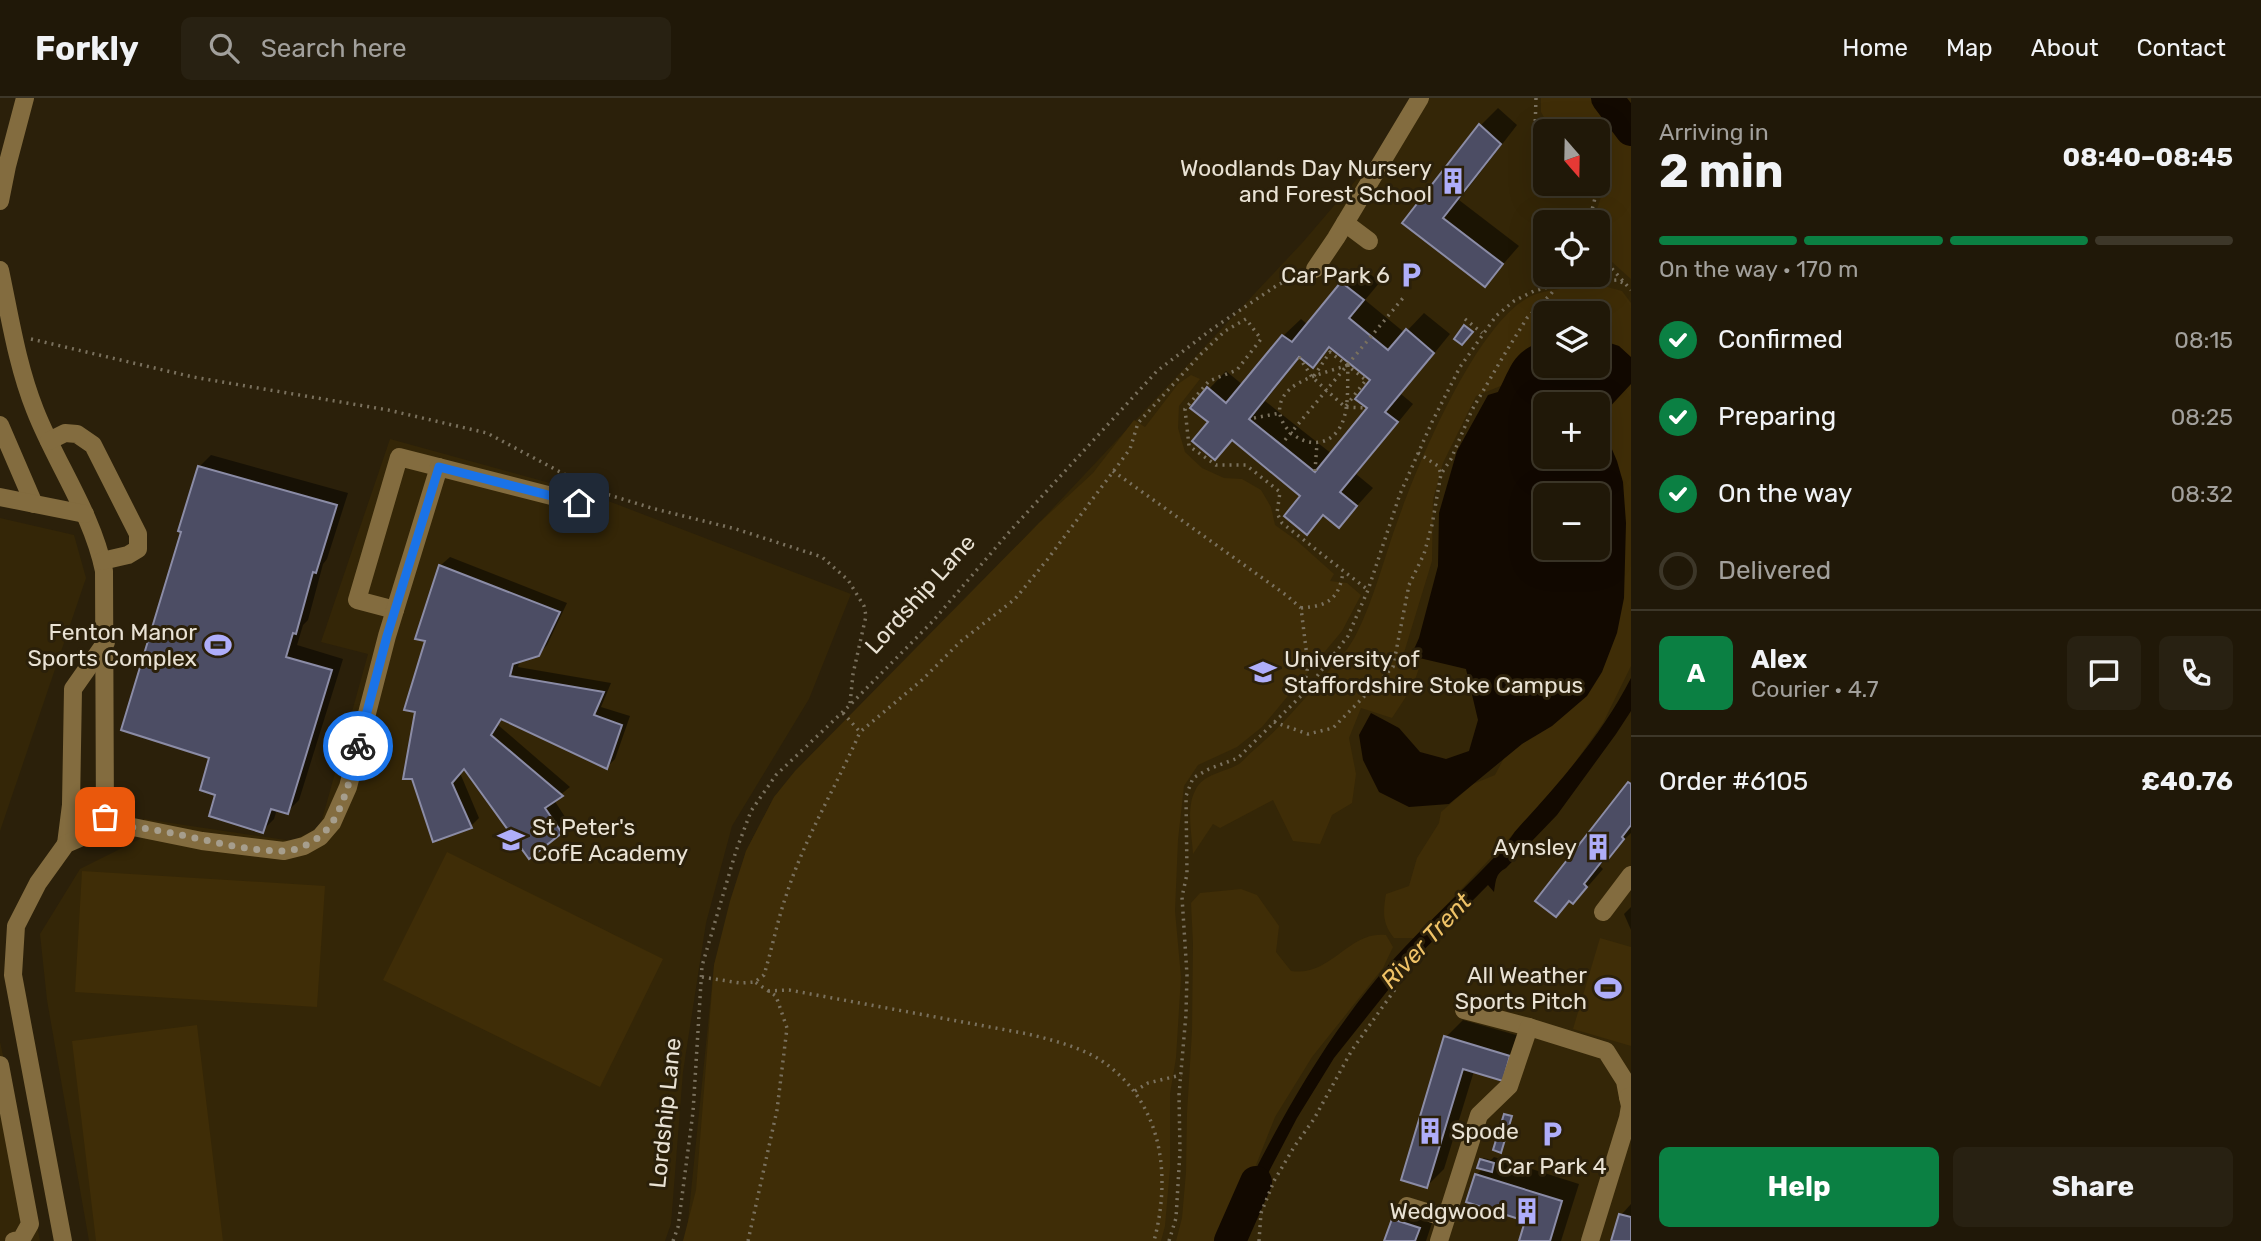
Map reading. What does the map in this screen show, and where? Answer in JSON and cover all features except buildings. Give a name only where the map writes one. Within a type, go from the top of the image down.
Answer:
[{"type":"street","points":[[0,201],[25,98]]},
{"type":"street","points":[[1315,269],[1420,98]]},
{"type":"street","points":[[1345,223],[1369,241]]},
{"type":"street","points":[[0,270],[23,374],[35,410],[85,514],[102,561],[106,642],[105,827]]},
{"type":"street","points":[[0,425],[34,504]]},
{"type":"street","points":[[49,441],[65,433],[77,434],[93,445],[138,534],[138,549],[128,555],[102,561]]},
{"type":"street","points":[[395,610],[357,600],[399,457],[579,503]]},
{"type":"street","points":[[66,844],[105,827],[128,826],[202,841],[284,852],[304,846],[320,837],[331,823],[348,787],[395,610],[439,467]]},
{"type":"street","points":[[0,497],[85,514]]},
{"type":"street","points":[[63,1241],[13,975],[16,926],[38,883],[66,844],[72,805],[73,689],[106,642]]},
{"type":"street","points":[[1603,912],[1631,875]]},
{"type":"street","points":[[1464,1010],[1606,1051],[1625,1082],[1630,1102],[1590,1241]]},
{"type":"street","points":[[1439,1241],[1479,1115],[1509,1086],[1529,1027]]},
{"type":"street","points":[[0,1065],[30,1224],[21,1240],[14,1241]]},
{"type":"street","points":[[1407,1206],[1446,1218]]},
{"type":"path","points":[[1535,119],[1536,98]]},
{"type":"path","points":[[1610,266],[1631,290]]},
{"type":"path","name":"Lordship Lane","points":[[673,1241],[678,1227],[693,1112],[702,966],[736,851],[751,811],[776,775],[933,621],[1010,531],[1157,371],[1257,299],[1298,274],[1315,269]]},
{"type":"path","points":[[1610,280],[1617,280],[1627,285]]},
{"type":"path","points":[[1170,1241],[1176,1218],[1187,975],[1182,897],[1187,874],[1186,796],[1193,778],[1238,758],[1304,692],[1348,636],[1400,494],[1460,367],[1496,316],[1514,301],[1548,287]]},
{"type":"path","points":[[1274,722],[1308,734],[1332,728],[1392,667],[1409,585],[1424,554],[1433,525],[1441,474],[1451,459],[1472,410],[1504,355],[1527,318],[1556,287]]},
{"type":"path","points":[[1285,440],[1403,298]]},
{"type":"path","points":[[702,977],[740,983],[755,982],[764,975],[786,895],[813,828],[843,772],[860,732],[922,680],[960,642],[1015,599],[1047,561],[1130,449],[1138,423],[1225,331],[1246,318],[1261,339],[1237,370],[1209,381],[1185,409],[1189,446],[1216,465],[1246,466],[1259,474],[1280,492],[1278,513],[1282,523],[1367,590]]},
{"type":"path","points":[[1465,319],[1482,333]]},
{"type":"path","points":[[1312,377],[1330,352],[1366,380],[1345,407]]},
{"type":"path","points":[[1299,357],[1312,377],[1345,407],[1367,408]]},
{"type":"path","points":[[1348,365],[1343,421],[1337,431],[1328,439],[1317,443],[1301,440],[1290,434],[1283,425],[1280,413],[1286,393],[1312,377],[1348,365]]},
{"type":"path","points":[[1254,418],[1280,413]]},
{"type":"path","points":[[1315,471],[1317,443]]},
{"type":"path","points":[[1418,453],[1438,467],[1441,474]]},
{"type":"path","points":[[1114,471],[1301,608],[1308,665],[1304,692]]},
{"type":"path","points":[[1301,608],[1320,606],[1334,597],[1341,588],[1343,572]]},
{"type":"path","points":[[843,712],[860,732]]},
{"type":"path","points":[[748,1241],[777,1111],[787,1028],[776,996],[755,982]]},
{"type":"path","points":[[1259,1241],[1261,1213],[1274,1181],[1314,1119],[1352,1050],[1396,988]]},
{"type":"path","points":[[768,991],[789,990],[1059,1041],[1099,1059],[1135,1091],[1155,1127],[1162,1163],[1159,1223],[1154,1241]]},
{"type":"path","points":[[1135,1091],[1148,1083],[1181,1075]]},
{"type":"shaded area","name":"University of Staffordshire Stoke Campus","points":[[1426,98],[1631,98],[1631,1241],[683,1241],[687,1231],[714,965],[746,851],[774,797],[1039,523],[1303,242]]},
{"type":"shaded area","points":[[1541,98],[1597,98],[1631,143],[1631,279],[1610,260],[1610,210],[1597,210],[1601,196],[1610,196],[1610,119],[1545,119],[1541,112]]},
{"type":"shaded area","points":[[1608,287],[1622,291],[1631,303],[1631,666],[1603,723],[1566,775],[1415,938],[1394,938],[1384,917],[1386,894],[1409,886],[1417,858],[1439,823],[1441,812],[1473,784],[1495,775],[1505,756],[1614,603],[1610,553],[1610,483],[1604,483],[1603,469],[1610,469],[1610,392],[1579,392],[1557,378],[1610,378],[1610,301],[1533,301],[1533,373],[1476,396],[1443,463],[1433,500],[1432,561],[1403,656],[1419,668],[1413,686],[1392,718],[1361,708],[1349,738],[1356,774],[1352,803],[1332,815],[1320,844],[1293,841],[1273,800],[1220,828],[1213,824],[1193,854],[1191,805],[1199,785],[1208,777],[1239,764],[1266,739],[1344,653],[1358,631],[1428,445],[1468,367],[1490,334],[1513,308],[1536,294],[1561,289]]},
{"type":"shaded area","points":[[1191,375],[1200,379],[1179,406],[1178,428],[1185,452],[1202,468],[1224,478],[1242,479],[1261,490],[1271,507],[1275,525],[1334,574],[1330,581],[1347,583],[1361,595],[1342,631],[1262,727],[1237,747],[1198,765],[1184,786],[1178,840],[1175,911],[1181,977],[1176,1058],[1170,1094],[1170,1168],[1165,1226],[1161,1241],[683,1241],[696,1190],[714,965],[746,851],[774,797],[795,771],[1039,523],[1093,473],[1134,420],[1145,427],[1178,384]]},
{"type":"shaded area","name":"St Peter's CofE Academy","points":[[390,439],[590,494],[851,594],[809,699],[732,826],[706,923],[683,1072],[671,1224],[665,1241],[89,1241],[47,1000],[40,934],[80,869],[140,839],[144,819],[292,841],[320,827],[368,654],[321,642]]},
{"type":"shaded area","points":[[0,518],[74,535],[86,578],[0,831]]},
{"type":"shaded area","points":[[447,852],[663,959],[600,1087],[383,980]]},
{"type":"shaded area","points":[[82,871],[325,886],[317,1007],[75,992]]},
{"type":"shaded area","points":[[1241,889],[1257,895],[1279,926],[1276,952],[1291,971],[1318,967],[1361,939],[1373,935],[1386,935],[1393,947],[1383,968],[1312,1057],[1275,1117],[1226,1241],[1176,1241],[1182,1218],[1186,1172],[1192,1031],[1191,903],[1200,893]]},
{"type":"shaded area","name":"All Weather Sports Pitch","points":[[1600,938],[1631,947],[1631,1046],[1573,1029]]},
{"type":"shaded area","points":[[197,1025],[223,1241],[96,1241],[72,1041]]},
{"type":"shaded area","points":[[0,1042],[1,1046],[40,1241],[0,1241]]},
{"type":"water","points":[[1610,343],[1619,346],[1631,357],[1631,384],[1610,407],[1610,392],[1533,392],[1533,469],[1610,469],[1610,445],[1617,461],[1623,482],[1626,523],[1624,598],[1617,633],[1602,672],[1587,696],[1552,726],[1522,744],[1449,804],[1409,807],[1379,792],[1363,760],[1359,735],[1371,713],[1399,728],[1420,752],[1446,759],[1469,751],[1478,720],[1466,669],[1411,656],[1419,638],[1438,566],[1439,513],[1457,451],[1488,395],[1498,392],[1515,359],[1533,345],[1533,378],[1610,378]]},
{"type":"water","points":[[1631,678],[1631,711],[1557,815],[1500,873],[1494,892],[1488,885],[1404,970],[1334,1058],[1297,1118],[1242,1223],[1231,1219],[1283,1118],[1344,1021],[1391,962],[1503,848],[1566,774],[1608,718]]},
{"type":"waterway","name":"River Trent","points":[[1607,98],[1631,130]]},
{"type":"waterway","name":"River Trent","points":[[1230,1241],[1256,1182]]},
{"type":"way so far","points":[[105,817],[105,827],[128,826],[202,841],[284,852],[304,846],[320,837],[331,823],[348,787],[358,746]]},
{"type":"place","name":"Woodlands Day Nursery and Forest School","points":[[1453,181]]},
{"type":"place","name":"Car Park 6","points":[[1411,275]]},
{"type":"place","name":"Fenton Manor Sports Complex","points":[[218,645]]},
{"type":"place","name":"University of Staffordshire Stoke Campus","points":[[1263,672]]},
{"type":"place","name":"St Peter's CofE Academy","points":[[511,840]]},
{"type":"place","name":"Aynsley","points":[[1598,847]]},
{"type":"place","name":"All Weather Sports Pitch","points":[[1608,988]]},
{"type":"place","name":"Spode","points":[[1430,1131]]},
{"type":"place","name":"Car Park 4","points":[[1552,1134]]},
{"type":"place","name":"Wedgwood","points":[[1527,1211]]},
{"type":"route","points":[[358,746],[387,636],[439,467],[579,503]]}]
